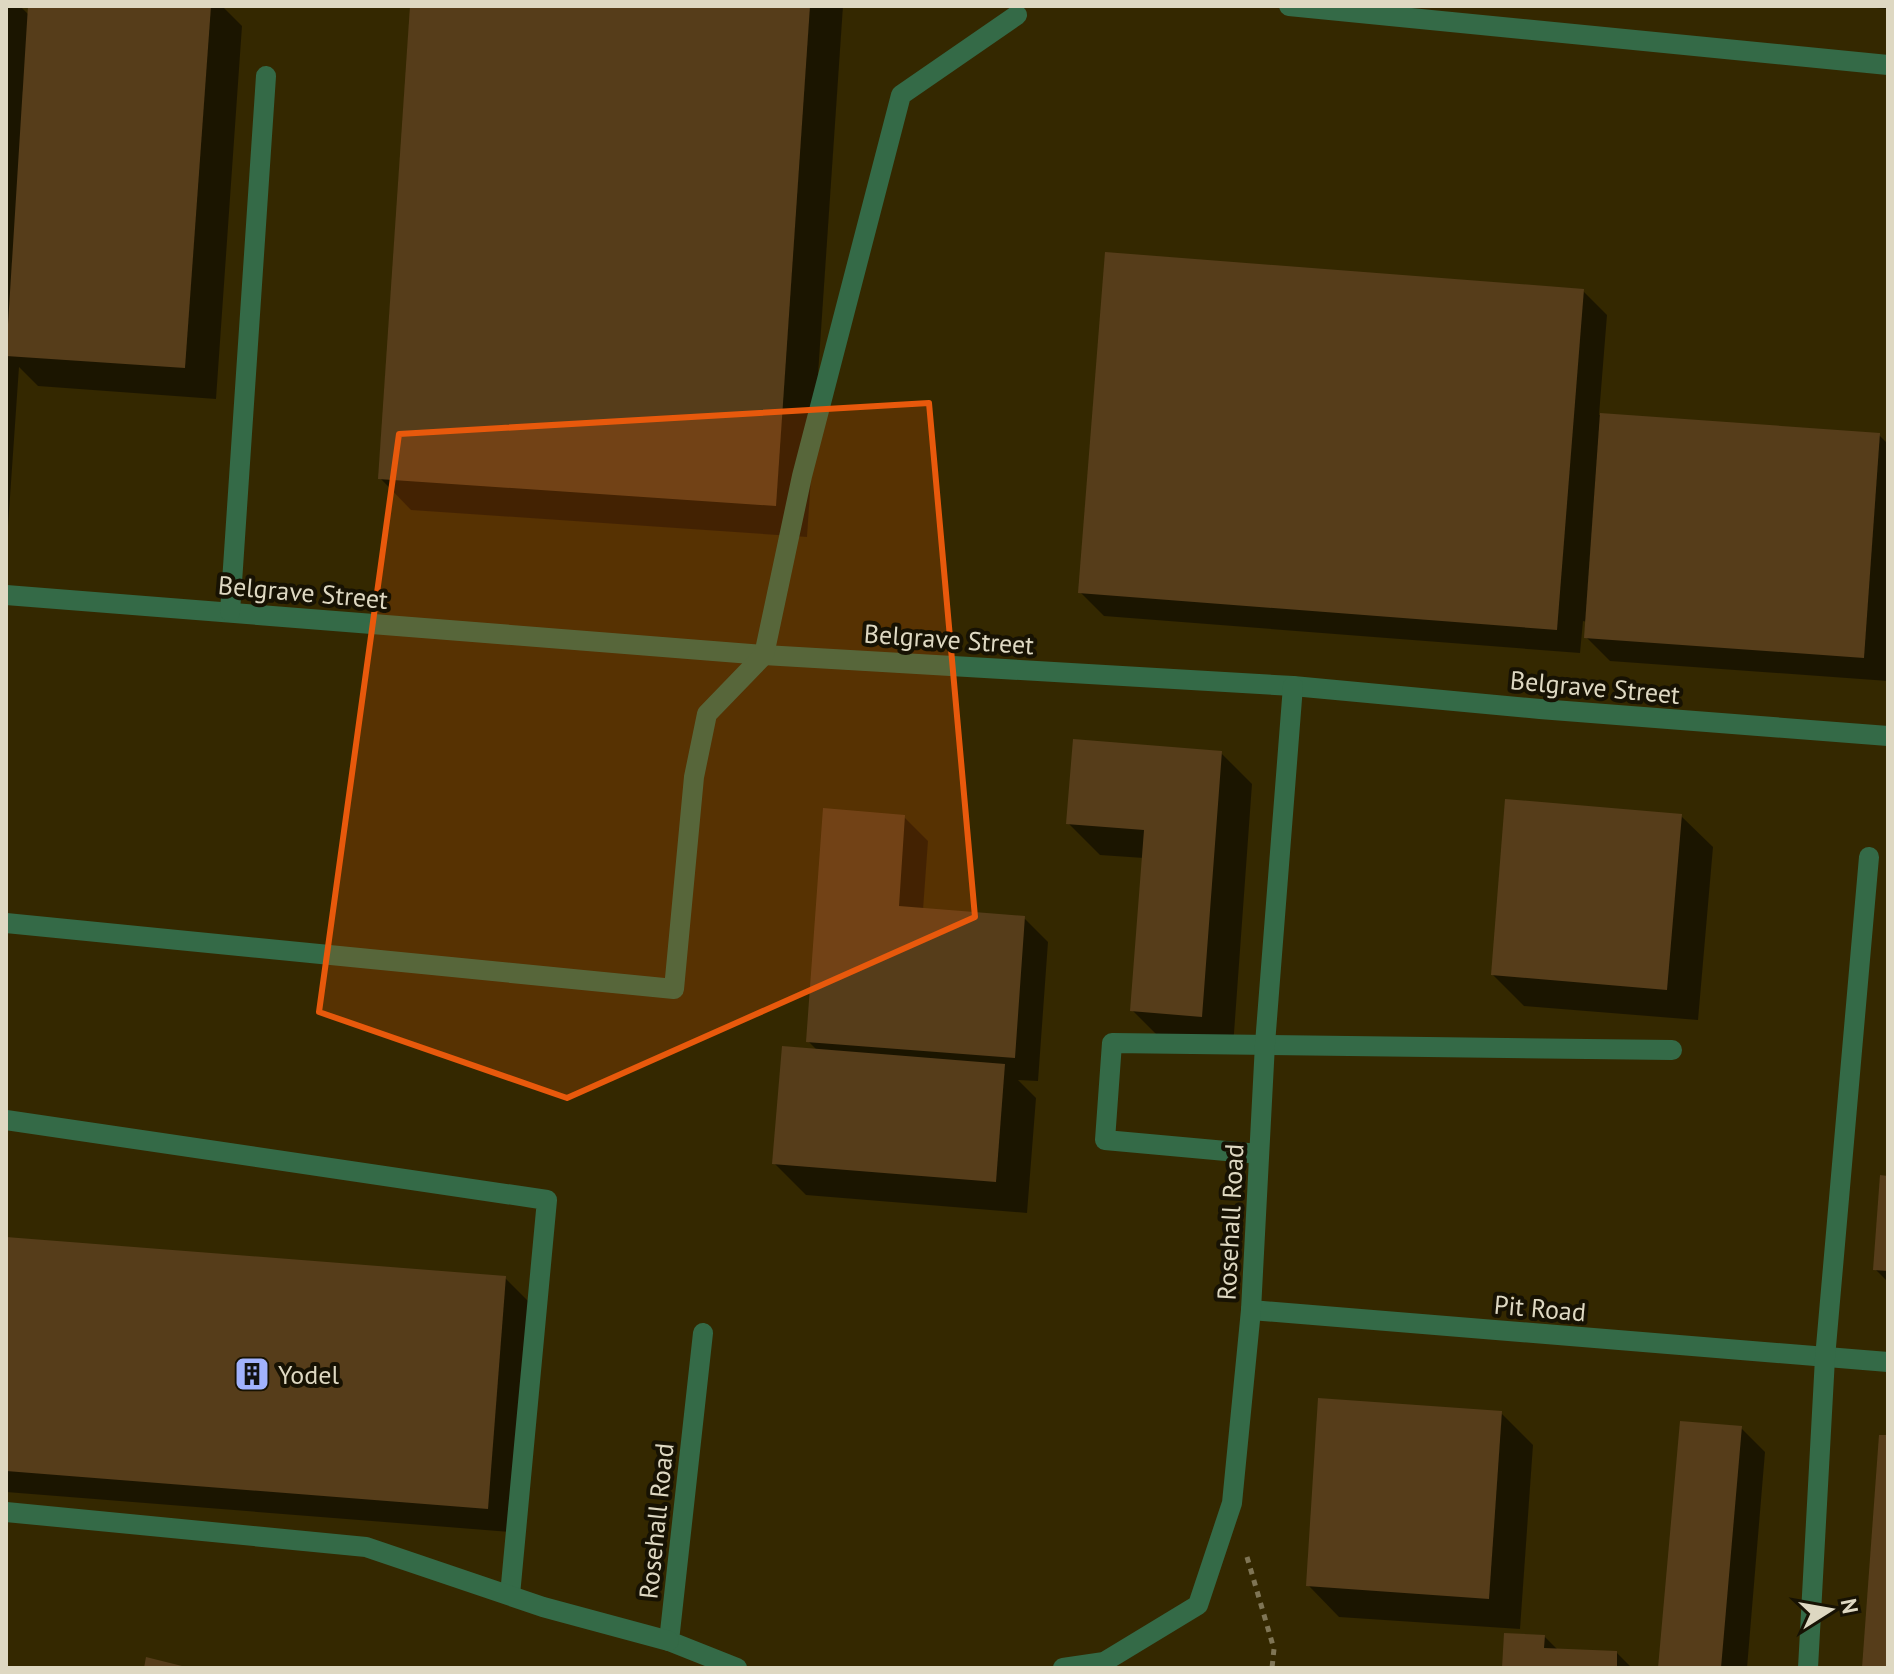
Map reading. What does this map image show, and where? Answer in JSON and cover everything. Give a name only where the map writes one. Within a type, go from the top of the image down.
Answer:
[{"type":"street","points":[[1289,6],[1888,65]]},
{"type":"street","points":[[6,923],[674,989],[694,777],[707,714],[764,655],[802,476],[901,95],[1017,15]]},
{"type":"street","points":[[230,612],[266,76]]},
{"type":"street","name":"Belgrave Street","points":[[6,595],[764,655],[1293,686],[1888,736]]},
{"type":"street","name":"Rosehall Road","points":[[1063,1668],[1104,1662],[1198,1605],[1232,1503],[1251,1310],[1265,1044],[1293,686]]},
{"type":"street","points":[[1808,1668],[1825,1358],[1869,857]]},
{"type":"street","points":[[1259,1154],[1105,1140],[1112,1043],[1672,1050]]},
{"type":"street","points":[[6,1120],[547,1200],[510,1595]]},
{"type":"street","name":"Pit Road","points":[[1251,1310],[1888,1362]]},
{"type":"street","name":"Rosehall Road","points":[[669,1641],[703,1333]]},
{"type":"street","points":[[6,1512],[366,1547],[510,1595],[669,1641],[737,1668]]},
{"type":"path","points":[[1232,1503],[1274,1649],[1272,1668]]},
{"type":"highlighted area","points":[[929,403],[975,917],[567,1098],[319,1012],[399,434]]},
{"type":"building","points":[[28,6],[211,6],[185,368],[6,356]]},
{"type":"building","points":[[410,6],[810,6],[776,506],[378,479]]},
{"type":"building","points":[[1105,252],[1584,289],[1557,630],[1078,593]]},
{"type":"building","points":[[1600,413],[1880,433],[1864,658],[1584,638]]},
{"type":"building","points":[[1073,739],[1222,751],[1202,1017],[1130,1011],[1144,830],[1066,824]]},
{"type":"building","points":[[1505,799],[1682,814],[1667,990],[1491,975]]},
{"type":"building","points":[[823,808],[905,815],[899,906],[1025,916],[1015,1058],[806,1042]]},
{"type":"building","points":[[782,1046],[1005,1064],[996,1182],[772,1164]]},
{"type":"building","points":[[1880,1175],[1888,1176],[1888,1271],[1873,1270]]},
{"type":"building","name":"Yodel","points":[[6,1237],[506,1276],[488,1509],[6,1471]]},
{"type":"building","points":[[1318,1398],[1502,1411],[1489,1599],[1306,1586]]},
{"type":"building","points":[[1680,1421],[1742,1426],[1721,1668],[1658,1668]]},
{"type":"building","points":[[1879,1435],[1888,1435],[1888,1668],[1862,1668]]},
{"type":"building","points":[[1504,1633],[1545,1635],[1544,1648],[1617,1651],[1617,1668],[1502,1668]]},
{"type":"building","points":[[146,1657],[186,1667],[186,1668],[144,1668]]},
{"type":"place","name":"Yodel","points":[[252,1374]]}]
